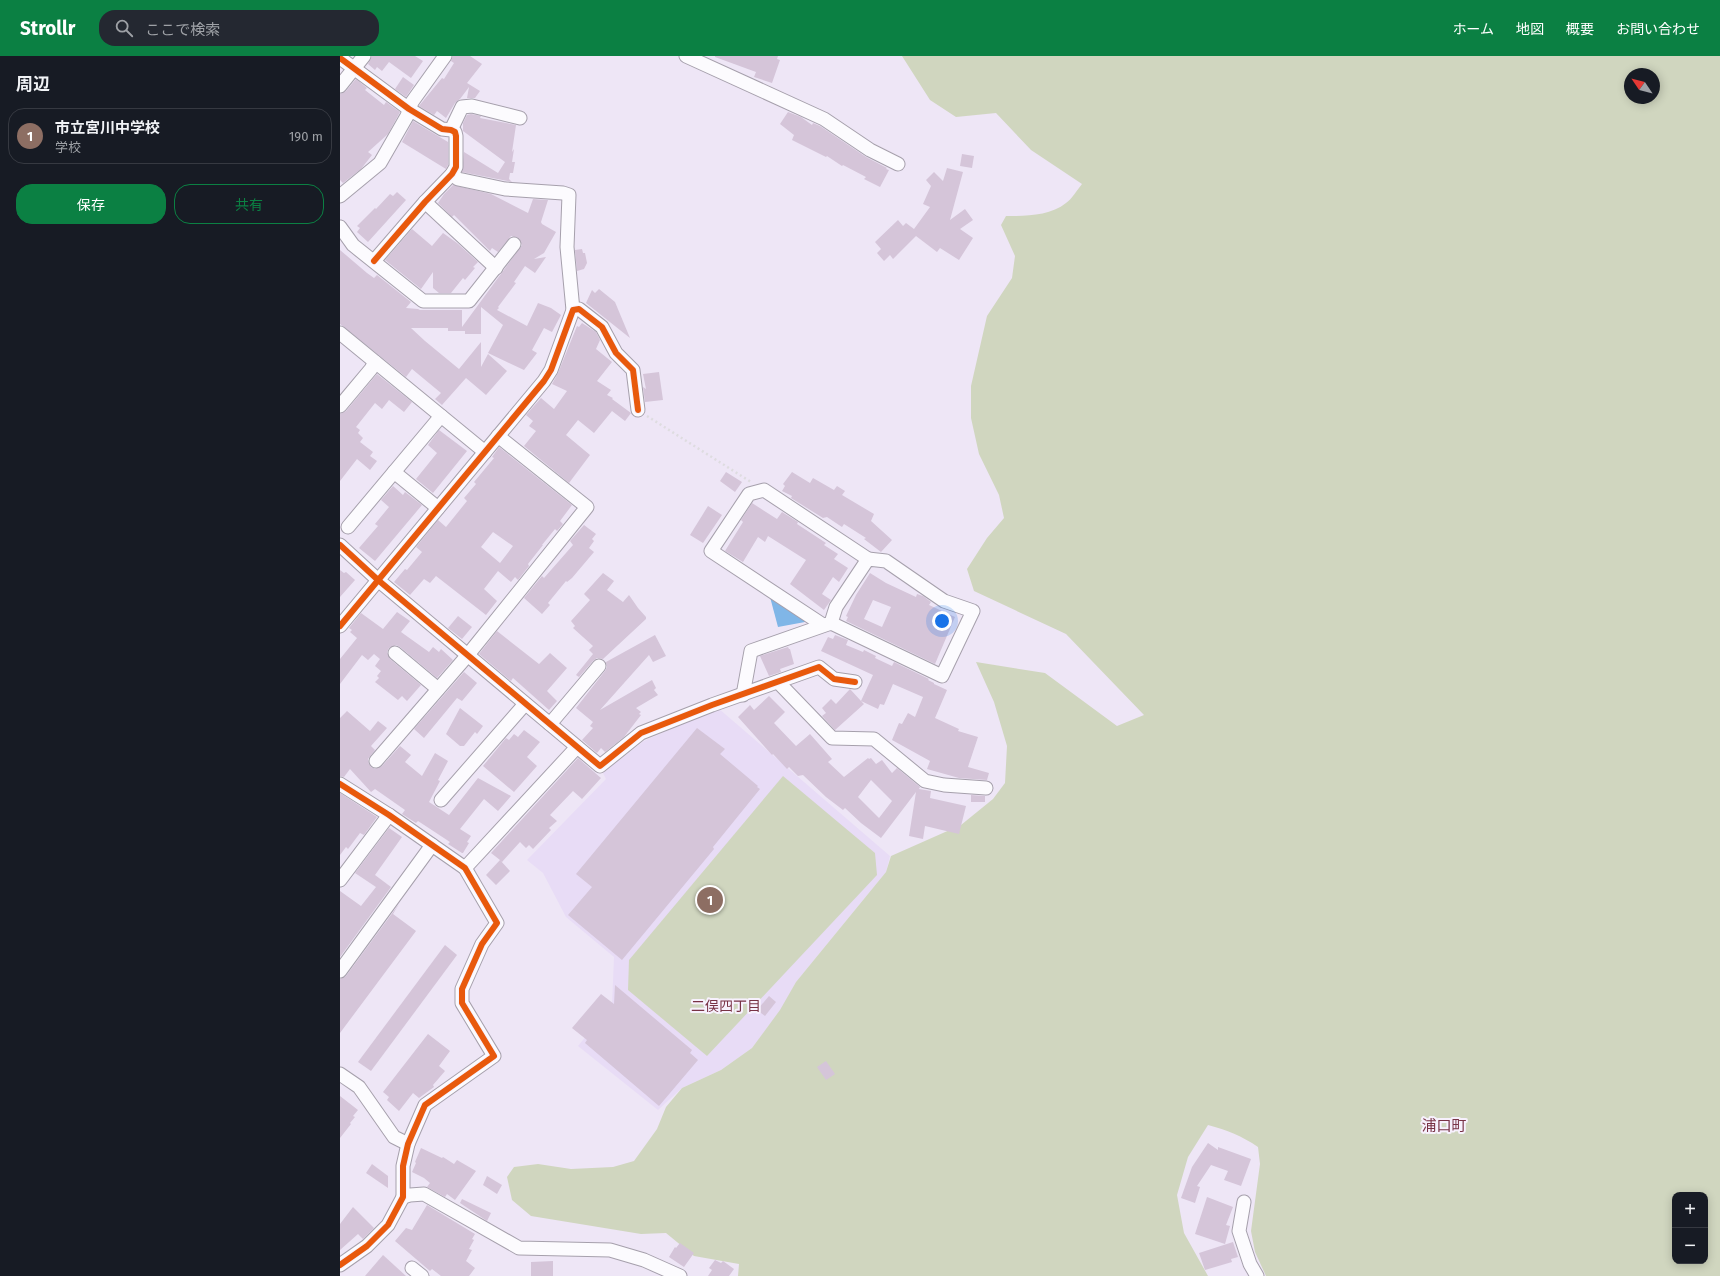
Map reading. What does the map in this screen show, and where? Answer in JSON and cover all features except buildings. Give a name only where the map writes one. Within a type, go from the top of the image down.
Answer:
[{"type":"street","points":[[340,86],[364,56]]},
{"type":"street","points":[[340,196],[380,163],[407,116],[412,102],[445,56]]},
{"type":"street","points":[[686,56],[824,119],[870,150],[898,164]]},
{"type":"street","points":[[340,58],[409,109],[442,129],[455,132],[456,136],[456,168],[374,261]]},
{"type":"street","points":[[451,130],[462,107],[472,106],[520,118]]},
{"type":"street","points":[[340,626],[544,381],[551,370],[573,310],[567,247],[569,195],[562,193],[505,189],[458,179],[452,174]]},
{"type":"street","points":[[425,202],[496,268]]},
{"type":"street","points":[[340,227],[353,245],[423,301],[469,301],[514,244]]},
{"type":"street","points":[[573,310],[579,309],[602,326],[616,353],[633,370],[638,410]]},
{"type":"street","points":[[340,333],[484,452]]},
{"type":"street","points":[[340,406],[371,369],[375,362]]},
{"type":"street","points":[[348,527],[441,416]]},
{"type":"street","points":[[376,761],[467,656],[587,507],[498,436]]},
{"type":"street","points":[[394,472],[438,508]]},
{"type":"street","points":[[764,490],[868,559],[886,561],[944,601],[973,611],[942,676],[827,624],[711,551],[749,494],[764,490]]},
{"type":"street","points":[[340,545],[378,580],[467,656],[600,766],[641,733],[712,705],[819,667],[834,679],[855,682]]},
{"type":"street","points":[[743,695],[751,651],[827,624],[836,607],[868,559]]},
{"type":"street","points":[[395,653],[438,689]]},
{"type":"street","points":[[550,724],[599,666]]},
{"type":"street","points":[[778,682],[832,738],[874,739],[925,781],[944,785],[986,788]]},
{"type":"street","points":[[441,800],[525,704]]},
{"type":"street","points":[[466,868],[577,747]]},
{"type":"street","points":[[340,784],[389,815],[466,868],[498,923],[482,944],[462,989],[462,1003],[494,1056],[425,1105],[408,1144],[403,1166],[403,1197],[388,1226],[367,1246],[340,1265]]},
{"type":"street","points":[[340,880],[389,815]]},
{"type":"street","points":[[340,970],[432,845]]},
{"type":"street","points":[[340,1074],[359,1087],[394,1137],[408,1144]]},
{"type":"street","points":[[403,1197],[424,1194],[519,1248],[610,1250],[644,1260],[680,1276]]},
{"type":"street","points":[[1244,1202],[1239,1231],[1250,1264],[1257,1276]]},
{"type":"path","points":[[638,410],[764,490]]},
{"type":"shaded area","points":[[718,708],[890,856],[886,872],[796,982],[781,1010],[752,1048],[721,1070],[682,1088],[658,1110],[578,1046],[612,1005],[614,957],[566,917],[543,873],[527,860],[606,779],[603,773],[644,741]]},
{"type":"green space","points":[[902,56],[1720,56],[1720,1276],[1266,1276],[1255,1252],[1251,1231],[1260,1164],[1258,1147],[1234,1134],[1208,1125],[1188,1157],[1177,1195],[1184,1233],[1208,1276],[738,1276],[739,1264],[694,1256],[666,1233],[641,1234],[531,1216],[512,1200],[507,1177],[514,1167],[538,1164],[571,1169],[613,1167],[634,1161],[657,1129],[666,1107],[682,1088],[721,1070],[752,1048],[780,1010],[796,982],[886,872],[891,856],[961,825],[993,799],[1005,783],[1007,746],[994,702],[976,662],[1045,673],[1117,726],[1144,715],[1066,634],[974,591],[967,569],[987,538],[1004,518],[999,495],[979,454],[971,418],[971,386],[987,316],[1012,278],[1015,256],[1001,225],[1006,216],[1022,216],[1053,211],[1066,203],[1082,184],[1031,150],[996,113],[956,117],[930,100]]},
{"type":"green space","points":[[783,776],[875,853],[877,875],[707,1056],[628,990],[629,960]]},
{"type":"water","points":[[770,597],[804,617],[805,622],[778,627]]},
{"type":"cycle path","points":[[340,58],[409,109],[442,129],[455,132],[456,136],[456,167],[452,174],[425,202],[374,261]]},
{"type":"cycle path","points":[[340,626],[544,381],[551,370],[573,310],[579,309],[602,327],[616,353],[633,370],[638,410]]},
{"type":"cycle path","points":[[340,545],[378,580],[600,766],[641,733],[712,705],[819,667],[834,679],[855,682]]},
{"type":"cycle path","points":[[340,784],[389,815],[465,868],[497,923],[482,944],[462,989],[462,1003],[494,1056],[425,1105],[408,1144],[403,1166],[403,1197],[388,1225],[367,1246],[340,1265]]},
{"type":"place","name":"市立宮川中学校","points":[[710,900]]},
{"type":"district","name":"二俣四丁目","points":[[726,1006]]},
{"type":"district","name":"浦口町","points":[[1444,1126]]}]
